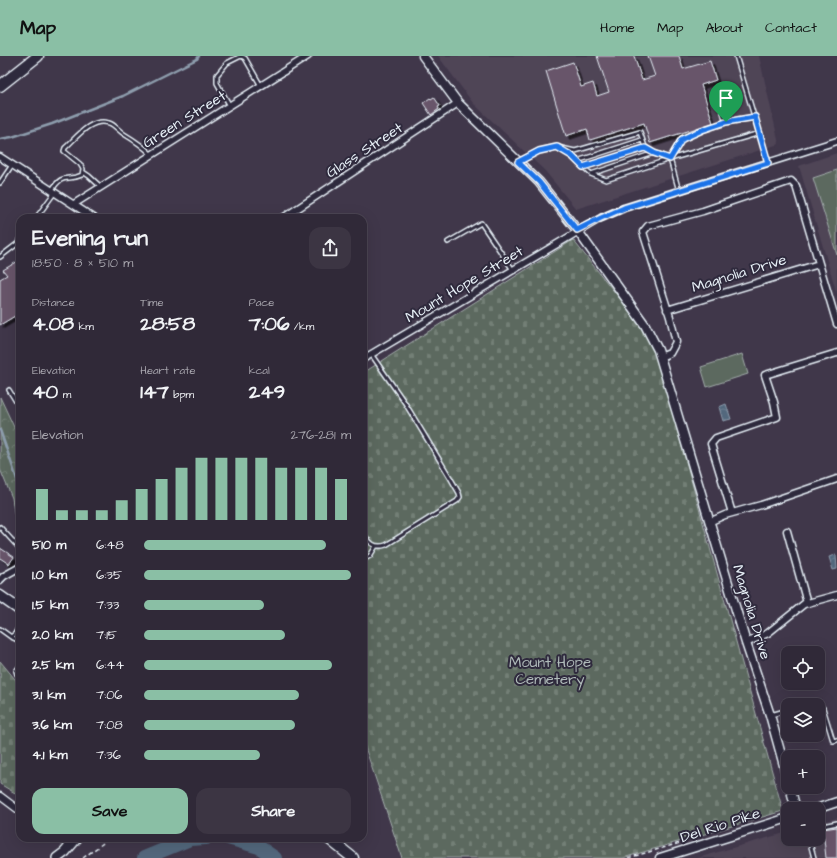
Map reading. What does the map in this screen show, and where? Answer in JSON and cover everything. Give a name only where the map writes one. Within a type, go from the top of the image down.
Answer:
[{"type":"main road","points":[[0,86],[38,56]]},
{"type":"main road","points":[[0,596],[16,607]]},
{"type":"main road","points":[[57,858],[74,842]]},
{"type":"main road","points":[[333,842],[352,858]]},
{"type":"street","name":"Green Street","points":[[74,204],[308,56]]},
{"type":"street","name":"Magnolia Drive","points":[[423,56],[458,103],[539,182],[577,230],[645,325],[660,357],[781,755]]},
{"type":"street","name":"Glass Street","points":[[289,214],[458,103]]},
{"type":"street","name":"Mount Hope Street","points":[[367,357],[577,230],[601,218],[624,208],[837,141]]},
{"type":"street","points":[[0,157],[88,214]]},
{"type":"street","points":[[660,357],[670,353],[676,342],[643,232],[648,226],[703,211],[791,181],[796,186],[837,324]]},
{"type":"street","name":"Magnolia Drive","points":[[667,310],[819,264]]},
{"type":"street","points":[[732,513],[711,444],[716,438],[777,417],[774,402],[765,375],[837,353]]},
{"type":"street","points":[[709,522],[732,513],[761,505],[837,479]]},
{"type":"street","points":[[787,531],[807,603]]},
{"type":"street","points":[[0,580],[16,569]]},
{"type":"street","points":[[746,643],[768,633],[804,604],[837,595]]},
{"type":"street","points":[[0,796],[16,808]]},
{"type":"street","points":[[825,806],[837,802]]},
{"type":"street","name":"Del Rio Pike","points":[[660,858],[673,856],[781,820]]},
{"type":"street","points":[[64,842],[70,846]]},
{"type":"lane","points":[[230,106],[217,83],[217,75],[227,64],[241,56],[245,58],[261,86]]},
{"type":"lane","points":[[736,56],[768,163]]},
{"type":"lane","points":[[717,93],[726,122]]},
{"type":"lane","points":[[679,191],[670,159],[682,139],[726,122],[755,117]]},
{"type":"lane","points":[[101,187],[83,172],[80,164],[64,151],[65,148],[91,125],[107,122],[112,124],[119,131],[147,149],[152,155]]},
{"type":"lane","points":[[518,162],[539,151],[557,147],[575,151],[640,132],[645,148],[670,159]]},
{"type":"lane","points":[[557,147],[591,174],[606,180],[670,159],[760,133]]},
{"type":"lane","points":[[576,161],[642,140]]},
{"type":"lane","points":[[583,167],[645,148]]},
{"type":"lane","points":[[591,174],[654,153]]},
{"type":"lane","points":[[0,183],[12,165]]},
{"type":"lane","points":[[39,214],[54,191],[57,183],[61,179],[68,177],[74,178],[82,175],[83,172]]},
{"type":"lane","points":[[448,242],[481,223],[512,270]]},
{"type":"lane","points":[[0,257],[16,245]]},
{"type":"lane","points":[[367,538],[371,544],[376,546],[381,547],[386,545],[457,501],[460,497],[459,492],[405,404],[372,354]]},
{"type":"lane","points":[[9,390],[16,401]]},
{"type":"lane","points":[[0,527],[16,545]]},
{"type":"lane","points":[[367,558],[370,556],[376,546]]},
{"type":"lane","points":[[0,629],[16,639]]},
{"type":"lane","points":[[11,637],[16,632]]},
{"type":"lane","points":[[770,715],[781,712]]},
{"type":"lane","points":[[825,718],[832,741],[837,740]]},
{"type":"lane","points":[[825,826],[837,823]]},
{"type":"lane","points":[[811,846],[814,858]]},
{"type":"path","points":[[83,858],[105,842]]},
{"type":"shaded area","points":[[438,56],[759,56],[779,144],[576,209],[545,171],[473,103]]},
{"type":"shaded area","points":[[837,153],[837,294],[799,166]]},
{"type":"shaded area","points":[[837,818],[837,858],[697,858],[781,834],[781,846],[825,846],[825,821]]},
{"type":"green space","points":[[837,170],[837,255],[813,178]]},
{"type":"green space","name":"Mount Hope Cemetery","points":[[573,240],[652,339],[781,804],[781,812],[623,858],[402,858],[367,753],[367,370]]},
{"type":"green space","points":[[742,354],[748,374],[707,387],[701,367]]},
{"type":"green space","points":[[0,397],[16,431],[16,526],[12,498],[0,469]]},
{"type":"green space","points":[[0,661],[16,680],[16,794],[0,784]]},
{"type":"water","points":[[726,404],[731,419],[723,421],[719,407]]},
{"type":"water","points":[[836,555],[837,569],[833,570],[829,557]]},
{"type":"building","points":[[597,56],[634,56],[642,80],[655,76],[648,56],[679,56],[683,69],[710,61],[716,80],[701,85],[713,123],[650,143],[644,123],[590,140],[587,129],[566,136],[546,71],[573,62],[581,87],[593,83],[597,96],[609,92]]},
{"type":"building","points":[[434,97],[440,106],[438,107],[439,109],[431,115],[423,103]]},
{"type":"building","points":[[16,262],[16,315],[0,325],[0,279],[7,275],[3,270]]},
{"type":"building","points":[[0,548],[14,557],[9,564],[0,558]]},
{"type":"building","points":[[837,827],[837,858],[826,858],[825,829]]},
{"type":"waterway","points":[[0,139],[12,137],[52,124],[123,96],[197,59],[199,56]]},
{"type":"waterway","points":[[0,430],[16,476]]},
{"type":"waterway","points":[[144,858],[183,842]]},
{"type":"waterway","points":[[242,842],[259,847],[275,858]]},
{"type":"route","points":[[755,117],[768,163],[624,208],[577,230],[539,182],[518,162],[539,151],[557,147],[572,156],[583,167],[645,148],[670,159],[682,139],[726,122],[755,117]]}]
